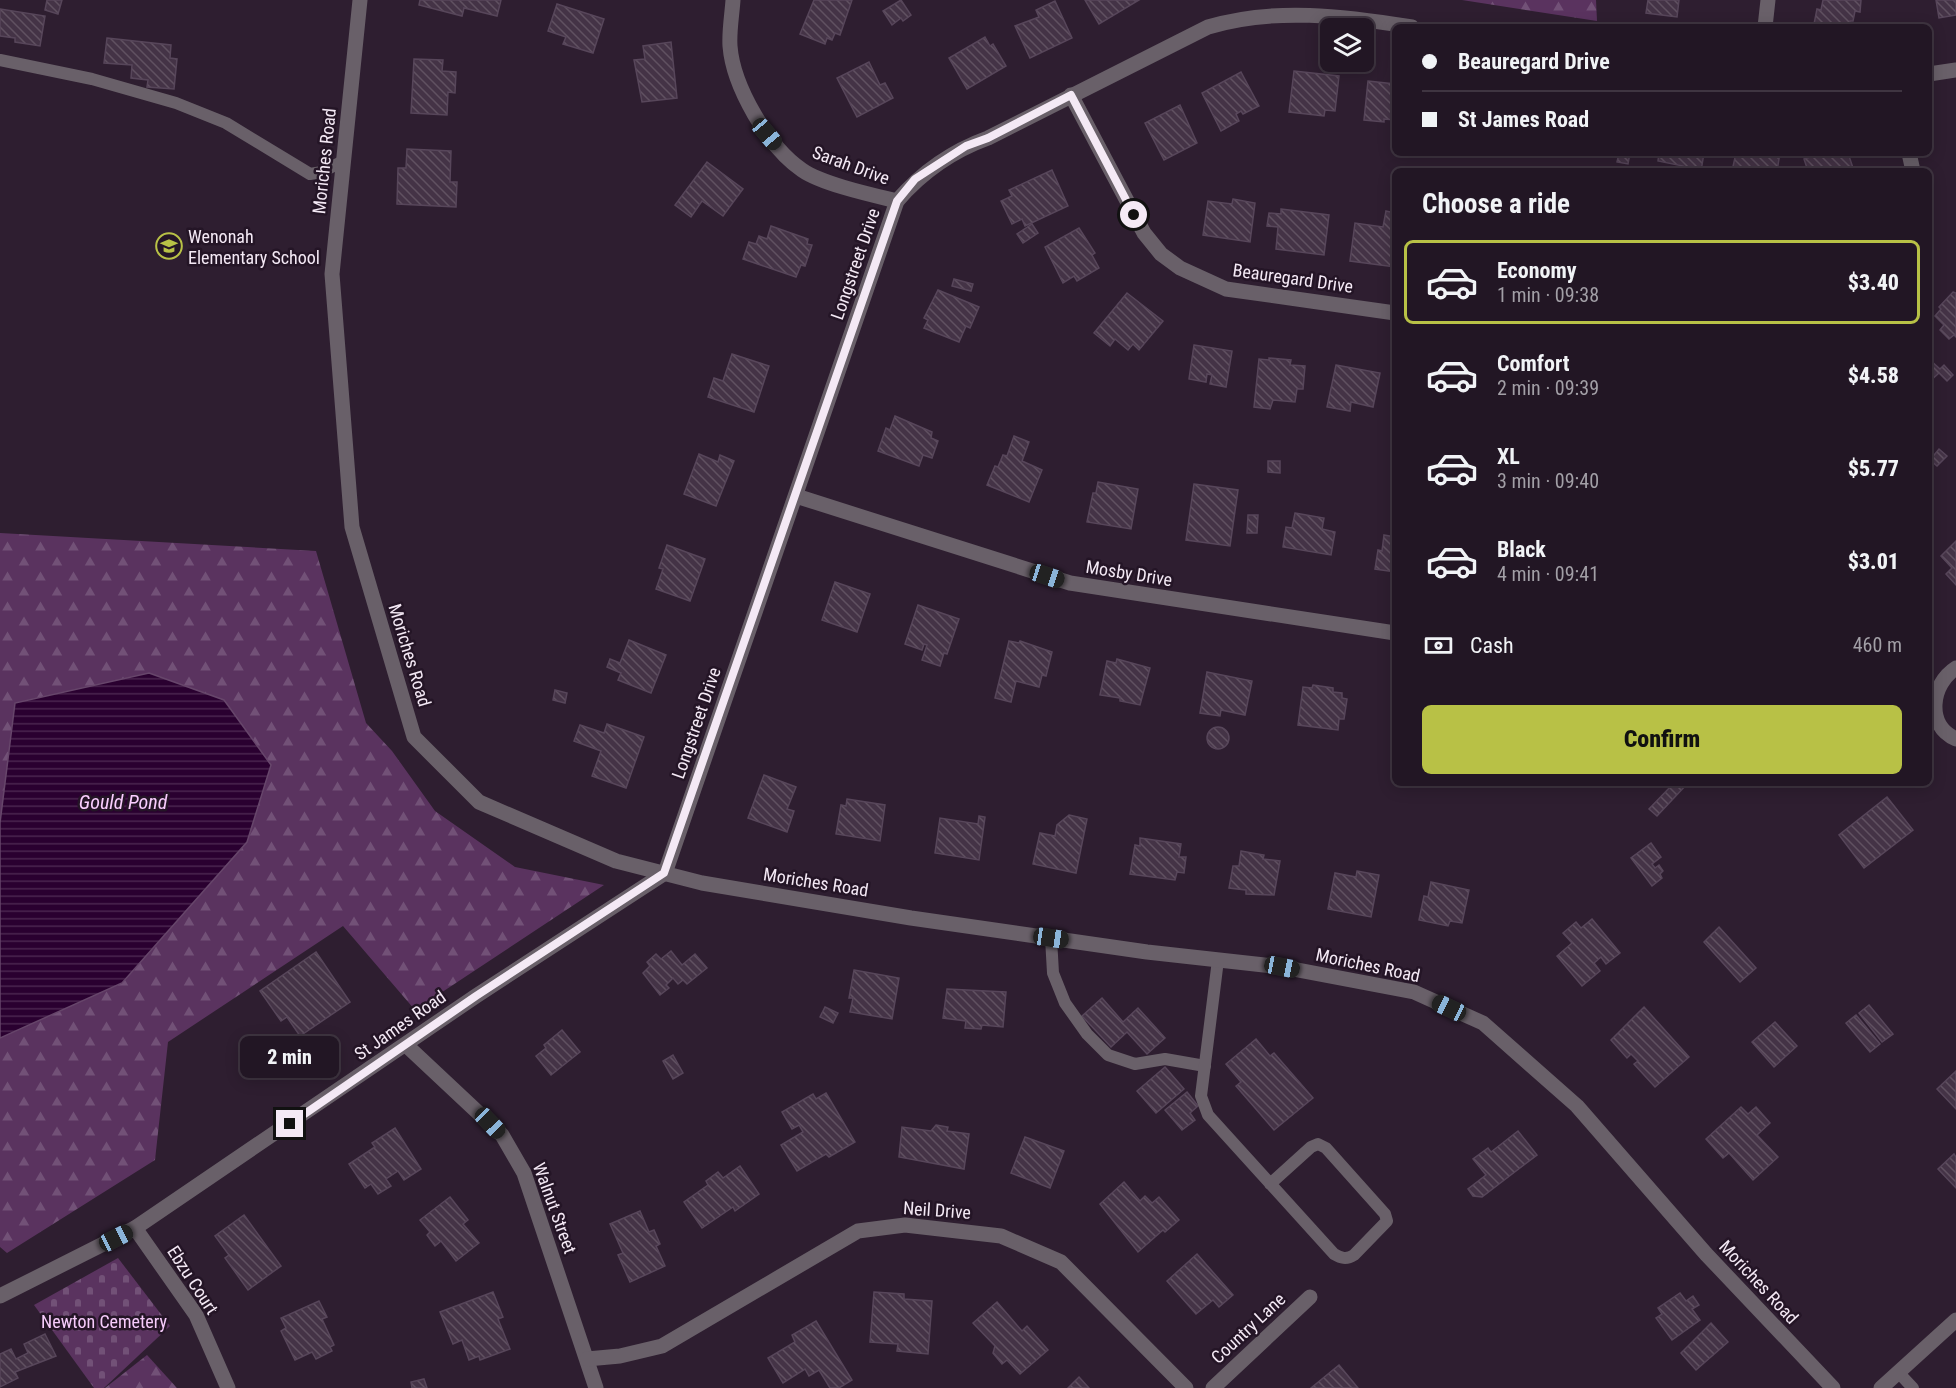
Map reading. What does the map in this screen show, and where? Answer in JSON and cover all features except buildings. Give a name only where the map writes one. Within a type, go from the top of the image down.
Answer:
[{"type":"street","name":"Moriches Road","points":[[360,0],[332,274],[352,527],[414,737],[479,802],[616,861],[702,883],[1051,938],[1282,967],[1414,992],[1483,1023],[1577,1106],[1706,1254],[1833,1388]]},
{"type":"street","name":"Sarah Drive","points":[[733,0],[730,46],[751,107],[767,134],[801,170],[847,188],[897,201]]},
{"type":"street","points":[[1765,24],[1768,0]]},
{"type":"street","name":"Longstreet Drive","points":[[664,873],[897,201],[915,179],[966,146],[988,138],[1181,39],[1238,18],[1349,17],[1393,24]]},
{"type":"street","points":[[1932,74],[1956,70]]},
{"type":"street","name":"Beauregard Drive","points":[[1071,95],[1144,233],[1161,254],[1180,268],[1226,290],[1392,313]]},
{"type":"street","name":"Mosby Drive","points":[[796,496],[1070,583],[1392,633]]},
{"type":"street","points":[[1956,668],[1940,683],[1934,704],[1941,726],[1956,739]]},
{"type":"street","name":"St James Road","points":[[0,1296],[135,1228],[664,873]]},
{"type":"street","name":"Walnut Street","points":[[406,1045],[502,1135],[524,1173],[596,1388]]},
{"type":"street","name":"Neil Drive","points":[[587,1359],[620,1356],[662,1346],[858,1231],[905,1225],[1001,1236],[1061,1262],[1186,1388]]},
{"type":"street","name":"Ebzu Court","points":[[135,1228],[196,1315],[228,1388]]},
{"type":"street","name":"Country Lane","points":[[1213,1388],[1310,1297]]},
{"type":"street","points":[[1881,1388],[1956,1320]]},
{"type":"lane","points":[[0,60],[92,79],[176,103],[226,123],[310,174],[322,172],[343,161]]},
{"type":"lane","points":[[1051,938],[1053,973],[1065,1003],[1087,1034],[1108,1055],[1135,1064],[1165,1059],[1205,1066]]},
{"type":"lane","points":[[1218,960],[1201,1096],[1208,1115],[1270,1184],[1341,1258],[1354,1255],[1387,1221],[1385,1214],[1326,1148],[1318,1144],[1270,1184]]},
{"type":"lane","points":[[1898,1372],[1913,1388]]},
{"type":"green space","points":[[1462,0],[1596,0],[1597,21]]},
{"type":"green space","points":[[0,533],[316,551],[366,723],[392,751],[435,811],[515,867],[604,885],[415,1010],[343,926],[168,1042],[155,1160],[7,1253],[0,1247],[0,1038],[122,983],[15,704],[0,823]]},
{"type":"green space","name":"Newton Cemetery","points":[[118,1258],[170,1326],[104,1388],[94,1388],[34,1305]]},
{"type":"green space","points":[[147,1355],[177,1388],[105,1388]]},
{"type":"water","name":"Gould Pond","points":[[149,673],[224,700],[271,765],[247,842],[122,983],[0,1038],[0,823],[15,703]]},
{"type":"place","name":"Wenonah Elementary School","points":[[169,246]]},
{"type":"route","points":[[290,1124],[476,996],[664,873],[897,201],[915,179],[966,146],[988,138],[1071,95],[1134,215]]}]
